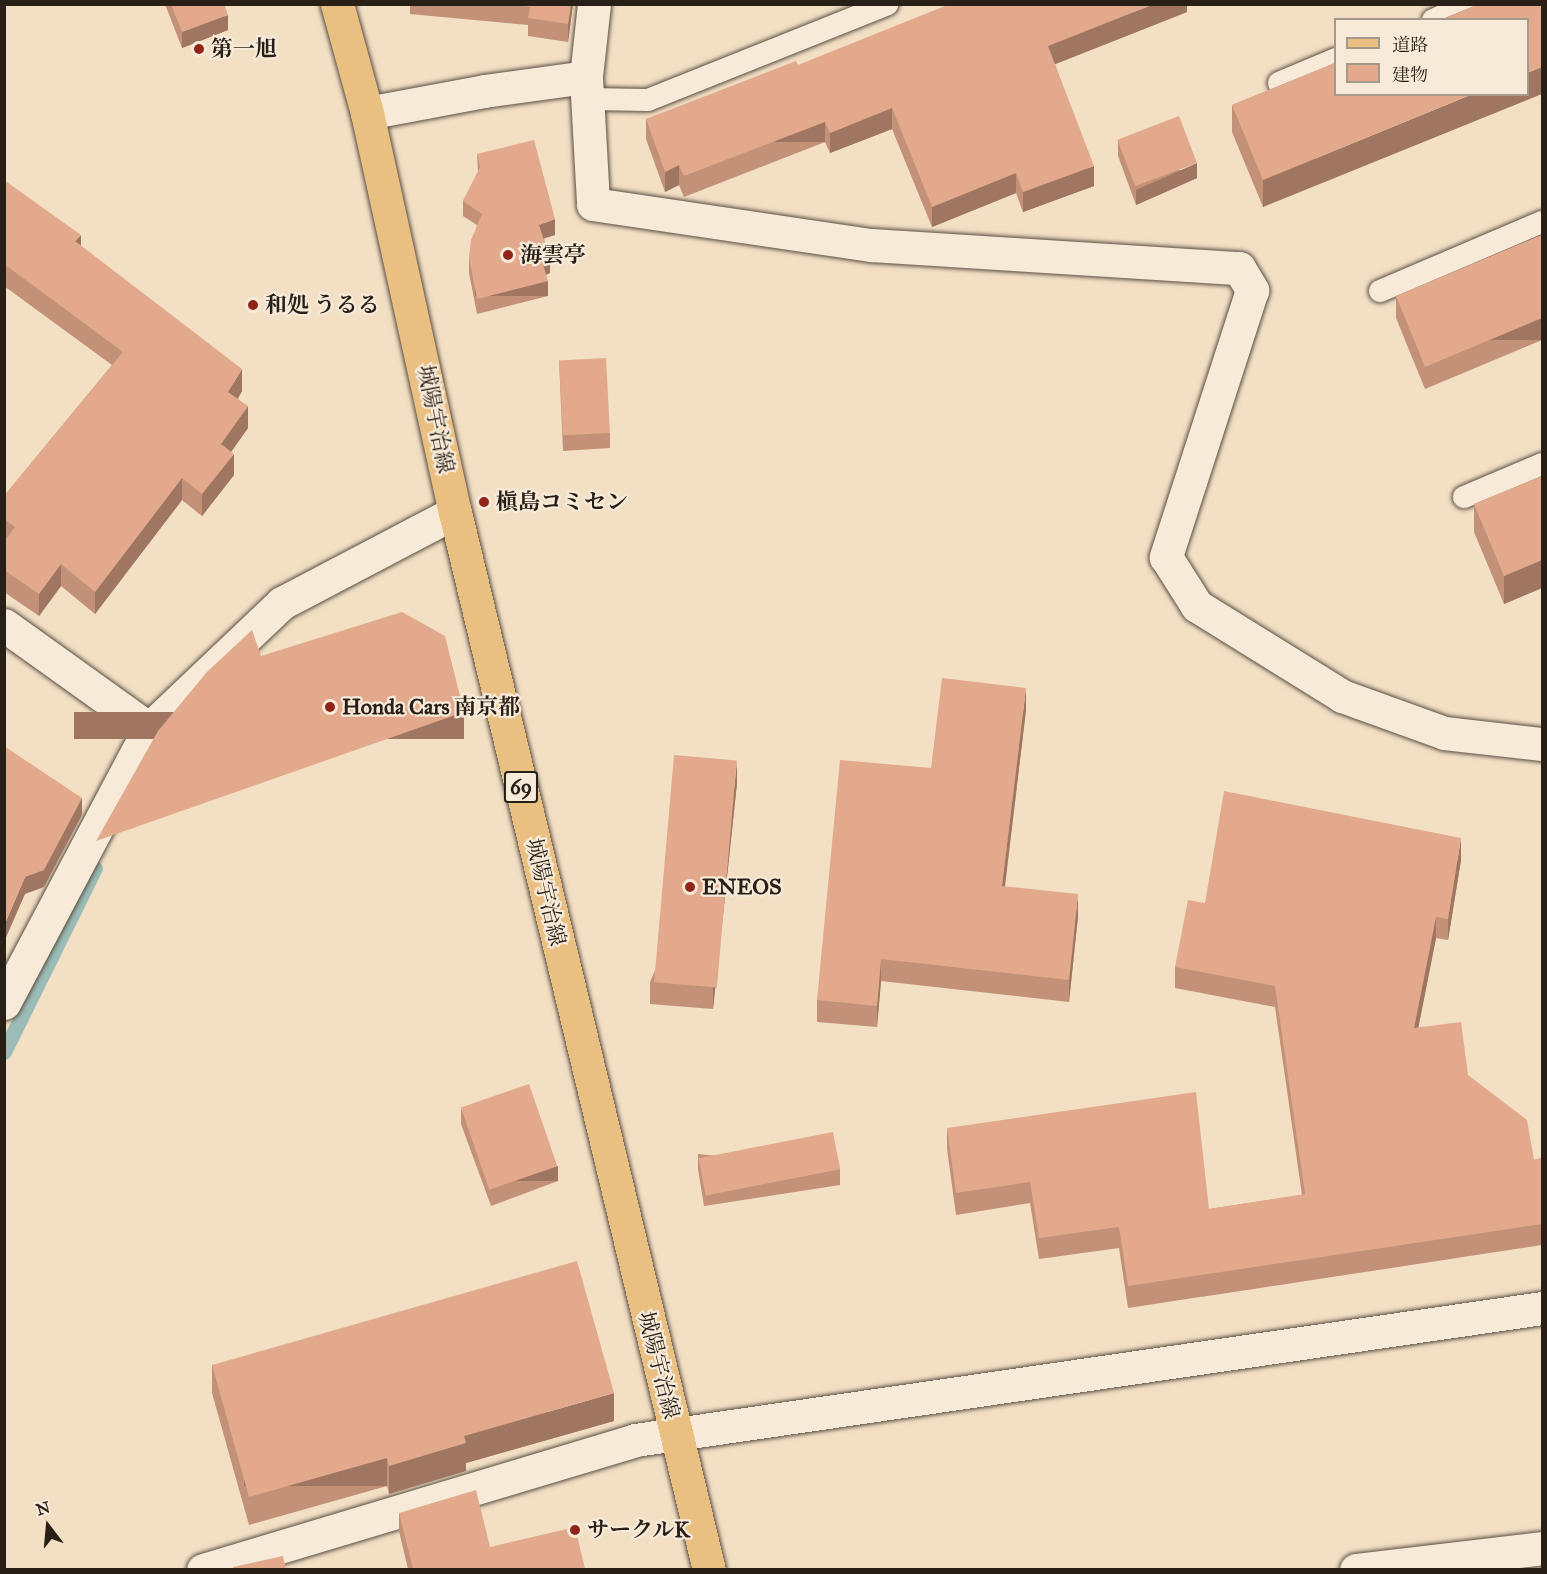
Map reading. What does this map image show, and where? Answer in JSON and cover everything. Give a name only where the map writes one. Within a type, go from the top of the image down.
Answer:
[{"type":"main road","name":"城陽宇治線","points":[[337,4],[367,113],[455,512],[708,1569]]},
{"type":"street","points":[[594,4],[587,88],[593,204],[872,245],[1239,268],[1252,290],[1166,557],[1197,606],[1342,696],[1444,733],[1542,744]]},
{"type":"street","points":[[367,113],[484,91],[587,88]]},
{"type":"street","points":[[4,1003],[149,729],[282,603],[455,512]]},
{"type":"street","points":[[4,625],[149,729]]},
{"type":"street","points":[[203,1569],[635,1440],[1542,1308]]},
{"type":"street","points":[[1356,1569],[1542,1548]]},
{"type":"lane","points":[[587,88],[648,100],[888,4]]},
{"type":"lane","points":[[1437,18],[1469,4]]},
{"type":"lane","points":[[1279,83],[1334,59]]},
{"type":"lane","points":[[1380,291],[1542,222]]},
{"type":"lane","points":[[1464,497],[1542,464]]},
{"type":"building","points":[[171,4],[224,4],[228,15],[182,32]]},
{"type":"building","points":[[503,4],[571,4],[568,24],[528,18],[530,7]]},
{"type":"building","points":[[950,4],[1154,4],[1048,46],[1094,166],[1023,192],[1016,173],[932,207],[892,108],[830,133],[825,122],[684,176],[679,165],[665,172],[646,119],[796,61],[798,65]]},
{"type":"building","points":[[1479,4],[1542,4],[1542,67],[1529,72],[1529,18],[1447,18]]},
{"type":"building","points":[[1334,63],[1334,96],[1468,96],[1263,180],[1232,105]]},
{"type":"building","points":[[1179,116],[1197,163],[1135,186],[1117,140]]},
{"type":"building","points":[[534,140],[555,219],[539,225],[550,258],[542,261],[548,281],[477,299],[469,257],[471,240],[482,214],[463,201],[480,167],[477,154]]},
{"type":"building","points":[[4,180],[81,235],[75,241],[242,369],[228,392],[248,406],[221,444],[234,454],[202,494],[182,478],[95,592],[61,564],[39,594],[4,570],[4,542],[15,527],[4,519],[4,496],[123,352],[4,264]]},
{"type":"building","points":[[1542,235],[1542,318],[1425,367],[1396,296]]},
{"type":"building","points":[[606,358],[610,433],[563,435],[559,360]]},
{"type":"building","points":[[1542,476],[1542,560],[1504,576],[1474,504]]},
{"type":"building","name":"Honda Cars 南京都","points":[[402,612],[445,636],[464,712],[96,841],[158,731],[207,672],[252,630],[261,656]]},
{"type":"building","points":[[942,678],[1026,688],[1002,886],[1078,894],[1069,980],[881,959],[877,1006],[817,1000],[840,760],[931,768]]},
{"type":"building","points":[[4,746],[82,798],[44,870],[25,877],[4,926]]},
{"type":"building","points":[[674,755],[737,760],[717,988],[654,982]]},
{"type":"building","points":[[1224,791],[1461,838],[1448,919],[1436,917],[1414,1028],[1461,1022],[1468,1075],[1527,1120],[1534,1160],[1542,1158],[1542,1224],[1128,1286],[1119,1227],[1039,1238],[1030,1182],[956,1193],[947,1128],[1196,1092],[1209,1209],[1305,1194],[1275,986],[1175,967],[1188,900],[1205,903]]},
{"type":"building","points":[[529,1084],[557,1166],[489,1190],[461,1107]]},
{"type":"building","points":[[833,1132],[840,1169],[706,1195],[699,1158]]},
{"type":"building","points":[[577,1261],[614,1393],[464,1436],[466,1443],[389,1466],[387,1458],[249,1497],[212,1365]]},
{"type":"building","points":[[476,1490],[490,1547],[575,1527],[585,1569],[413,1569],[399,1513]]},
{"type":"building","points":[[283,1556],[286,1569],[233,1569],[233,1567]]},
{"type":"waterway","points":[[4,1052],[95,868]]},
{"type":"place","name":"第一旭","points":[[199,49]]},
{"type":"place","name":"海雲亭","points":[[508,255]]},
{"type":"place","name":"和処 うるる","points":[[253,305]]},
{"type":"place","name":"槇島コミセン","points":[[484,502]]},
{"type":"place","name":"Honda Cars 南京都","points":[[330,707]]},
{"type":"place","name":"ENEOS","points":[[690,887]]},
{"type":"place","name":"サークルK","points":[[575,1530]]}]
